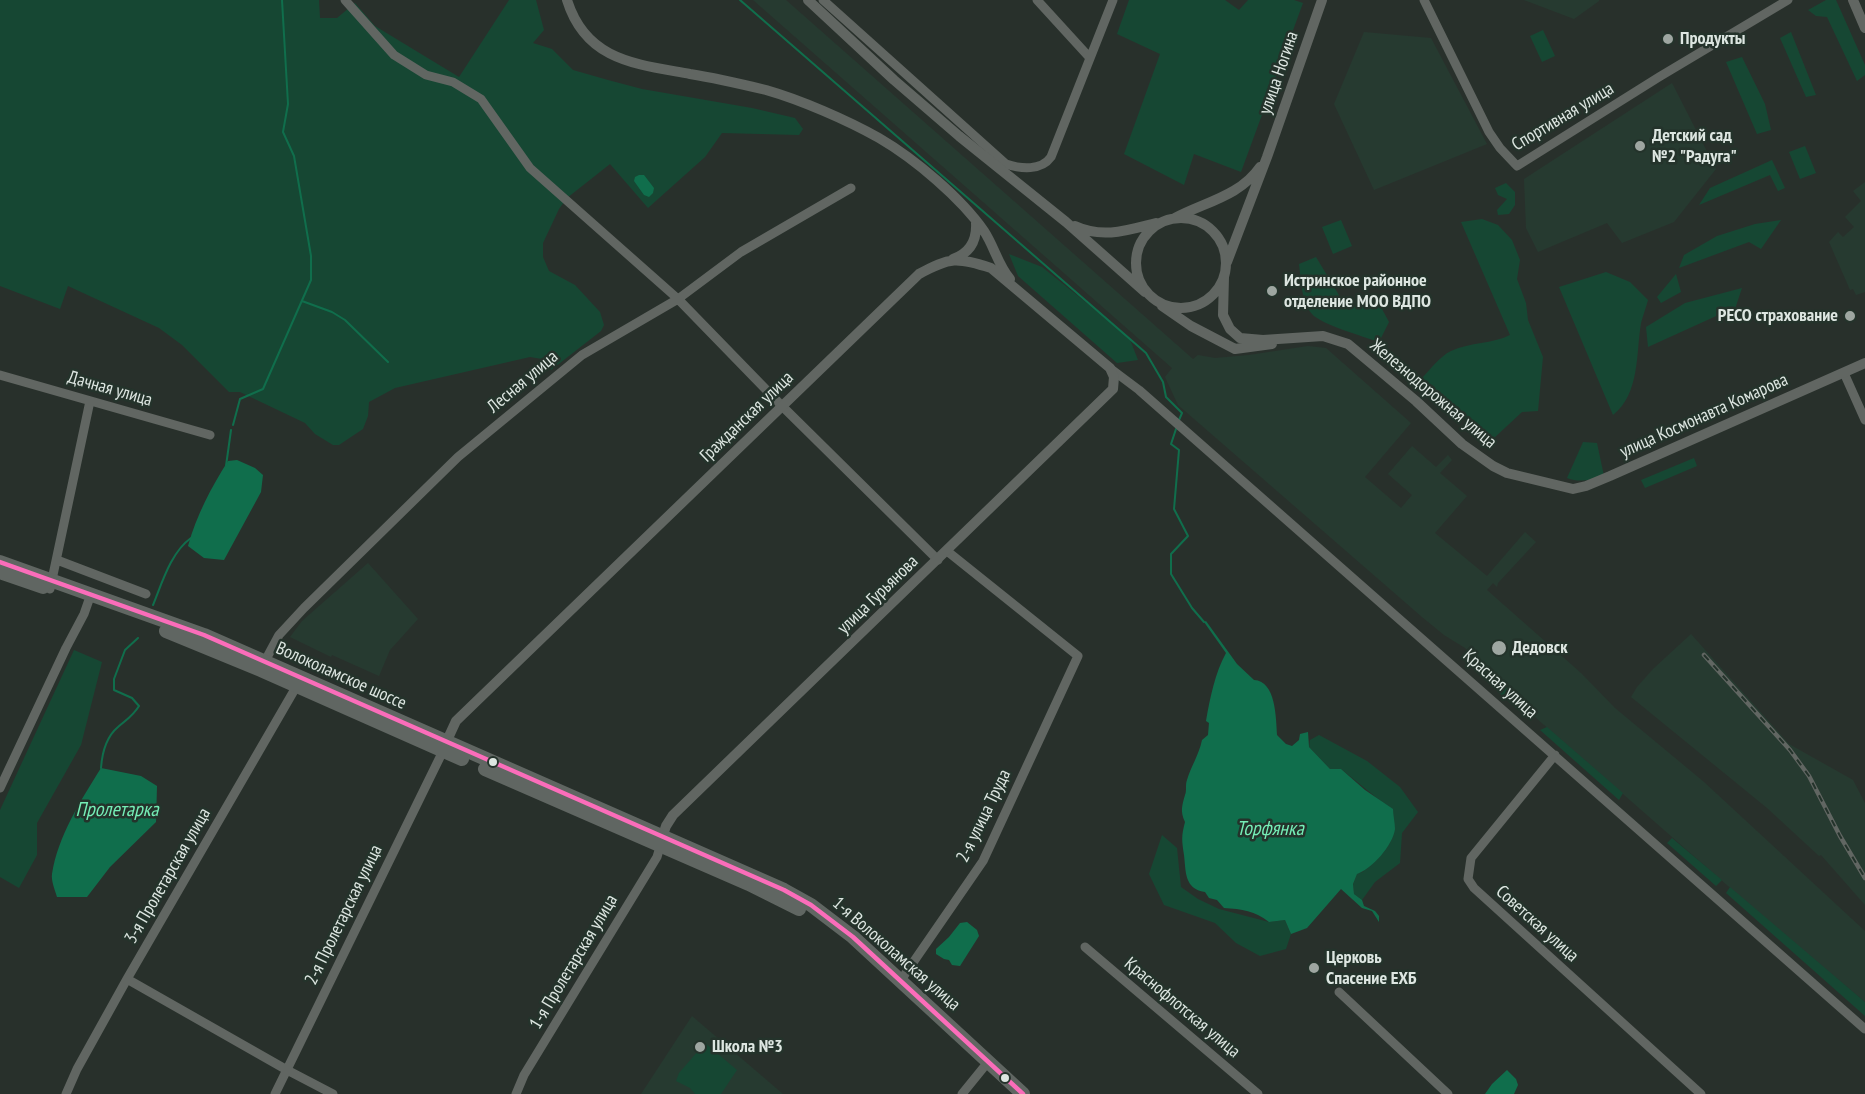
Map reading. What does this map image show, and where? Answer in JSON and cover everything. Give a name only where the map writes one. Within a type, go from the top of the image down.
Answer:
[{"type":"main road","name":"Волоколамское шоссе","points":[[0,562],[52,585]]},
{"type":"main road","name":"Волоколамское шоссе","points":[[0,572],[52,585],[90,598],[299,682],[661,842]]},
{"type":"main road","name":"Волоколамское шоссе","points":[[90,598],[142,611],[265,661],[299,682]]},
{"type":"main road","name":"1-я Волоколамская улица","points":[[661,842],[752,875],[811,905],[853,937],[901,980],[985,1065],[1009,1094]]},
{"type":"main road","name":"1-я Волоколамская улица","points":[[661,842],[806,912],[866,960],[985,1065],[1023,1094]]},
{"type":"street","points":[[345,0],[394,55],[426,75],[453,82],[481,99],[530,168],[678,299],[782,406],[938,560]]},
{"type":"street","points":[[567,0],[574,19],[586,36],[611,55],[639,66],[691,74],[767,91],[799,102],[879,139],[919,166],[959,201],[986,236],[1007,276],[1019,291]]},
{"type":"street","points":[[808,0],[894,80],[959,136],[1066,222],[1157,302],[1180,309],[1195,306],[1215,293],[1224,277],[1226,264],[1224,248],[1210,229],[1197,221],[1173,218]]},
{"type":"street","points":[[823,0],[1006,164],[1016,167],[1042,166],[1051,157],[1113,0]]},
{"type":"street","points":[[1036,0],[1090,58]]},
{"type":"street","name":"улица Ногина","points":[[1226,264],[1267,157],[1322,0]]},
{"type":"street","name":"Спортивная улица","points":[[1424,0],[1489,132],[1517,166],[1788,0]]},
{"type":"street","points":[[1853,0],[1865,28]]},
{"type":"street","points":[[1066,222],[1088,232],[1105,234],[1159,223],[1238,189],[1248,181],[1267,157]]},
{"type":"street","name":"Лесная улица","points":[[265,661],[279,634],[458,457],[582,355],[678,299],[741,252],[850,188]]},
{"type":"street","points":[[945,262],[968,252],[975,238],[976,223]]},
{"type":"street","points":[[1145,292],[1136,270],[1136,255],[1146,233],[1159,223]]},
{"type":"street","name":"Гражданская улица","points":[[444,746],[456,722],[918,274],[941,262],[966,260],[991,268],[1110,368]]},
{"type":"street","name":"Железнодорожная улица","points":[[1224,277],[1223,315],[1234,334],[1240,338],[1290,340]]},
{"type":"street","name":"Железнодорожная улица","points":[[1157,302],[1191,326],[1236,349],[1323,336],[1348,344],[1475,454],[1507,473],[1554,486]]},
{"type":"street","name":"улица Космонавта Комарова","points":[[1554,486],[1573,489],[1586,486],[1865,363]]},
{"type":"street","name":"улица Гурьянова","points":[[661,842],[673,815],[1110,394],[1114,383],[1110,368]]},
{"type":"street","name":"Красная улица","points":[[1110,368],[1139,390],[1556,755],[1865,1029]]},
{"type":"street","points":[[1844,373],[1865,420]]},
{"type":"street","name":"Дачная улица","points":[[0,375],[210,435]]},
{"type":"street","points":[[52,585],[90,401]]},
{"type":"street","name":"2-я улица Труда","points":[[901,980],[983,861],[1078,656],[947,551]]},
{"type":"street","points":[[57,560],[146,594]]},
{"type":"street","points":[[0,788],[90,598]]},
{"type":"street","name":"3-я Пролетарская улица","points":[[66,1094],[77,1069],[127,979],[299,682]]},
{"type":"street","name":"2-я Пролетарская улица","points":[[275,1094],[444,746]]},
{"type":"street","name":"Советская улица","points":[[1556,755],[1471,858],[1468,879],[1474,888],[1701,1094]]},
{"type":"street","name":"1-я Пролетарская улица","points":[[516,1094],[524,1075],[657,857],[661,842]]},
{"type":"street","name":"Краснофлотская улица","points":[[1086,947],[1258,1094]]},
{"type":"street","points":[[127,979],[287,1071],[333,1094]]},
{"type":"street","points":[[1339,992],[1448,1094]]},
{"type":"street","points":[[962,1094],[985,1065]]},
{"type":"shaded area","points":[[0,0],[319,0],[320,18],[337,18],[355,3],[375,26],[459,77],[509,0],[536,0],[544,30],[533,43],[552,49],[573,70],[642,89],[752,108],[795,118],[803,129],[799,135],[722,133],[705,157],[648,208],[610,164],[567,198],[559,209],[543,243],[543,257],[549,271],[575,285],[600,312],[604,325],[601,331],[551,370],[542,359],[530,357],[395,388],[369,402],[368,416],[363,429],[339,445],[333,445],[315,434],[305,423],[240,392],[229,392],[182,345],[159,328],[68,286],[60,309],[0,286]]},
{"type":"shaded area","points":[[753,0],[786,0],[1193,359],[1198,355],[1215,358],[1308,346],[1326,348],[1411,423],[1365,477],[1401,508],[1412,495],[1388,474],[1412,446],[1436,467],[1448,455],[1452,460],[1440,473],[1467,496],[1435,533],[1487,576],[1525,532],[1536,542],[1498,583],[1497,587],[1493,583],[1487,590],[1581,673],[1615,708],[1704,782],[1865,931],[1865,1002],[1760,914],[1527,710],[1518,696],[1465,648],[1422,617],[1178,405],[1165,377],[1172,368]]},
{"type":"shaded area","points":[[1129,0],[1225,0],[1239,10],[1248,0],[1294,0],[1303,3],[1241,172],[1194,154],[1184,185],[1124,154],[1160,54],[1117,34]]},
{"type":"shaded area","points":[[1524,0],[1599,0],[1599,1],[1574,19]]},
{"type":"shaded area","points":[[1826,0],[1836,0],[1865,65],[1865,75],[1857,81],[1827,17],[1816,16],[1808,10]]},
{"type":"shaded area","points":[[1543,30],[1555,56],[1542,62],[1530,36]]},
{"type":"shaded area","points":[[1364,32],[1431,38],[1487,144],[1374,190],[1334,104]]},
{"type":"shaded area","points":[[1791,32],[1816,95],[1806,97],[1780,38]]},
{"type":"shaded area","points":[[1742,57],[1765,104],[1771,130],[1757,134],[1726,62]]},
{"type":"shaded area","name":"Детский сад №2 \"Радуга\"","points":[[1672,83],[1716,169],[1674,222],[1622,243],[1607,223],[1538,252],[1526,228],[1524,179]]},
{"type":"shaded area","points":[[1805,146],[1816,173],[1800,179],[1789,152]]},
{"type":"shaded area","points":[[1772,160],[1785,188],[1778,191],[1770,175],[1699,205],[1710,188]]},
{"type":"shaded area","points":[[1865,182],[1865,292],[1856,295],[1853,289],[1850,290],[1829,242],[1838,232],[1843,237],[1854,227],[1845,217],[1861,201],[1853,191]]},
{"type":"shaded area","points":[[1506,183],[1515,192],[1515,205],[1509,214],[1498,215],[1497,210],[1507,199],[1498,195],[1495,188]]},
{"type":"shaded area","points":[[1482,219],[1498,225],[1512,240],[1520,260],[1517,279],[1526,303],[1528,320],[1543,357],[1538,411],[1522,412],[1493,439],[1474,426],[1420,380],[1451,351],[1510,335],[1461,222]]},
{"type":"shaded area","points":[[1341,220],[1352,246],[1333,254],[1322,227]]},
{"type":"shaded area","points":[[1781,220],[1761,249],[1749,242],[1679,268],[1684,255],[1717,236],[1755,224]]},
{"type":"shaded area","points":[[1009,254],[1042,267],[1129,337],[1138,360],[1117,363],[1018,276]]},
{"type":"shaded area","points":[[1316,257],[1348,310],[1375,296],[1389,322],[1379,342],[1333,326],[1317,318],[1308,309],[1299,264]]},
{"type":"shaded area","points":[[1606,272],[1630,282],[1648,300],[1641,323],[1632,385],[1622,406],[1613,415],[1559,287]]},
{"type":"shaded area","points":[[1676,274],[1681,292],[1661,303],[1657,297]]},
{"type":"shaded area","points":[[1742,288],[1732,318],[1725,312],[1648,347],[1646,327],[1685,303]]},
{"type":"shaded area","points":[[1583,442],[1597,443],[1604,476],[1581,481],[1567,478]]},
{"type":"shaded area","points":[[1694,458],[1697,466],[1645,488],[1641,480]]},
{"type":"shaded area","points":[[368,563],[418,619],[390,650],[379,676],[332,655],[331,657],[290,637],[302,621]]},
{"type":"shaded area","points":[[1691,634],[1789,744],[1853,780],[1865,803],[1865,905],[1821,855],[1819,856],[1767,808],[1631,697],[1653,669]]},
{"type":"shaded area","points":[[74,650],[102,662],[81,745],[37,823],[37,855],[19,888],[0,877],[0,810]]},
{"type":"shaded area","points":[[1509,687],[1527,709],[1519,711],[1497,691]]},
{"type":"shaded area","points":[[1547,727],[1623,793],[1619,800],[1540,730]]},
{"type":"shaded area","points":[[1319,735],[1367,761],[1400,787],[1418,812],[1402,833],[1400,863],[1375,882],[1362,900],[1354,894],[1353,884],[1357,873],[1363,872],[1393,819],[1393,811],[1341,769],[1330,769],[1309,747],[1310,740]]},
{"type":"shaded area","points":[[1162,835],[1177,848],[1181,887],[1198,899],[1219,909],[1269,922],[1285,920],[1291,934],[1286,949],[1260,956],[1236,943],[1215,923],[1164,905],[1149,874]]},
{"type":"shaded area","points":[[1672,838],[1722,880],[1716,886],[1667,843]]},
{"type":"shaded area","points":[[1730,887],[1865,1002],[1865,1016],[1726,893]]},
{"type":"shaded area","name":"Школа №3","points":[[692,1016],[783,1094],[641,1094]]},
{"type":"shaded area","points":[[705,1043],[737,1070],[721,1094],[695,1094],[690,1088],[676,1081],[679,1073]]},
{"type":"water","points":[[639,175],[644,175],[654,188],[649,197],[644,195],[634,181]]},
{"type":"water","points":[[237,460],[255,468],[263,475],[261,492],[224,560],[204,558],[188,546],[192,534],[205,502],[228,461]]},
{"type":"water","name":"Торфянка","points":[[1206,621],[1237,664],[1254,680],[1267,687],[1271,693],[1277,735],[1286,744],[1292,746],[1299,740],[1300,734],[1308,732],[1309,747],[1330,769],[1341,769],[1365,790],[1393,809],[1395,829],[1390,842],[1375,862],[1357,874],[1353,884],[1354,894],[1362,900],[1364,906],[1375,911],[1379,916],[1379,922],[1372,911],[1362,908],[1341,889],[1307,928],[1291,934],[1285,920],[1269,922],[1248,911],[1224,908],[1217,900],[1209,898],[1205,892],[1193,887],[1187,878],[1182,842],[1185,822],[1182,805],[1186,793],[1186,782],[1202,740],[1208,735],[1209,723],[1206,721],[1211,695],[1226,653],[1204,622]]},
{"type":"water","name":"Пролетарка","points":[[101,768],[141,776],[157,786],[156,822],[110,867],[87,897],[57,897],[52,877],[59,846],[71,819]]},
{"type":"water","points":[[967,922],[977,930],[979,936],[960,966],[952,965],[949,960],[936,954],[936,949],[960,923]]},
{"type":"water","points":[[1507,1070],[1516,1079],[1518,1085],[1514,1094],[1485,1094],[1492,1084]]},
{"type":"waterway","points":[[233,425],[240,399],[263,389],[311,280],[311,256],[294,156],[283,132],[288,104],[282,0]]},
{"type":"waterway","points":[[740,0],[1146,353],[1163,382],[1166,397],[1182,413],[1179,420]]},
{"type":"waterway","points":[[302,301],[332,312],[345,320],[388,362]]},
{"type":"waterway","points":[[1177,426],[1171,444],[1179,450],[1174,509],[1188,536],[1171,554],[1171,574],[1192,608],[1204,622]]},
{"type":"waterway","points":[[226,466],[231,430]]},
{"type":"waterway","points":[[153,605],[178,551],[191,538]]},
{"type":"waterway","points":[[101,768],[110,736],[139,706],[132,698],[114,690],[114,679],[125,650],[138,638]]},
{"type":"railway","points":[[1704,655],[1790,750],[1809,776],[1865,878]]},
{"type":"transit line","points":[[0,562],[204,635],[784,890],[811,905],[853,937],[1023,1094]]},
{"type":"place","name":"Продукты","points":[[1668,39]]},
{"type":"place","name":"Детский сад №2 \"Радуга\"","points":[[1640,146]]},
{"type":"place","name":"Истринское районное отделение МОО ВДПО","points":[[1272,291]]},
{"type":"place","name":"РЕСО страхование","points":[[1850,316]]},
{"type":"place","name":"Дедовск","points":[[1499,648]]},
{"type":"place","name":"Церковь Спасение ЕХБ","points":[[1314,968]]},
{"type":"place","name":"Школа №3","points":[[700,1047]]}]
